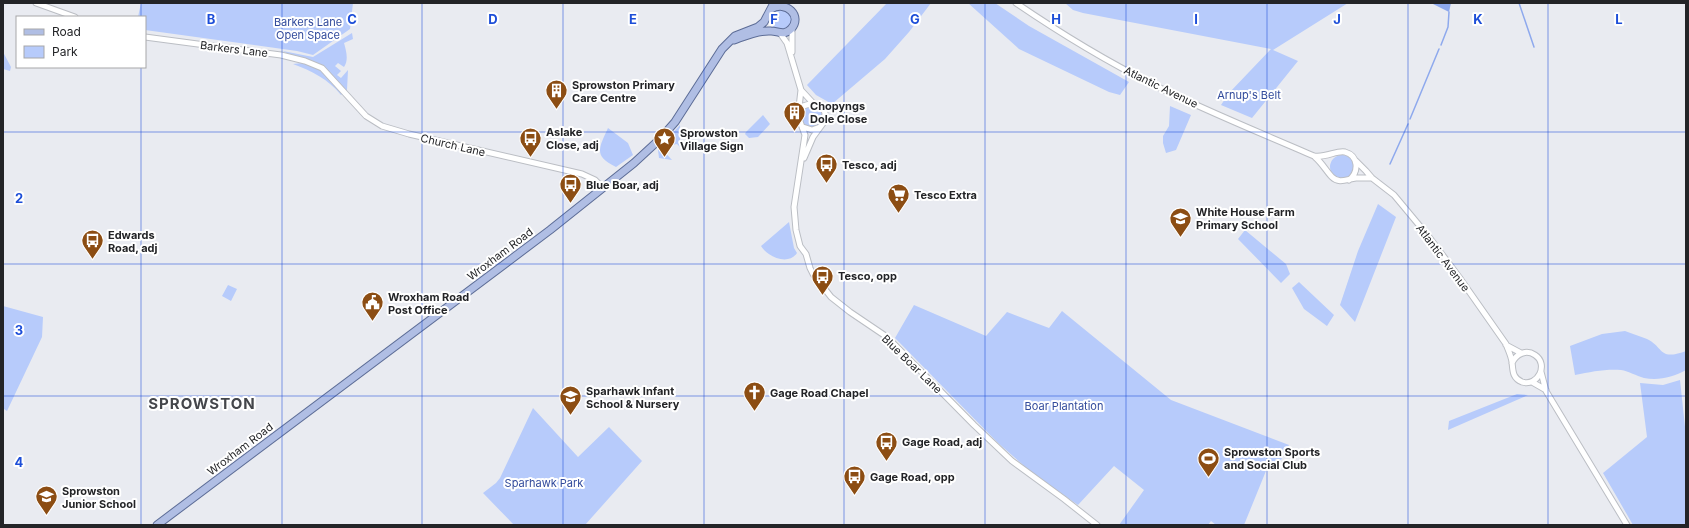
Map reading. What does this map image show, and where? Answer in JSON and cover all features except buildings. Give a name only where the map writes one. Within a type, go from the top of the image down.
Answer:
[{"type":"main road","name":"Wroxham Road","points":[[157,525],[550,230],[634,163],[663,136],[686,106],[713,62],[735,36],[764,22],[774,3]]},
{"type":"main road","points":[[787,5],[792,10],[795,20],[792,27],[788,31],[780,33],[773,30],[769,26],[769,13],[775,6],[787,5]]},
{"type":"main road","name":"Wroxham Road","points":[[729,43],[754,33],[773,30]]},
{"type":"street","points":[[36,3],[72,16]]},
{"type":"street","name":"Atlantic Avenue","points":[[1016,3],[1044,22],[1154,85],[1314,156],[1320,157],[1342,152],[1352,155],[1372,178],[1394,195],[1429,237],[1459,277],[1506,344],[1510,353],[1512,370],[1516,378],[1525,382],[1532,382],[1546,391]]},
{"type":"street","name":"Blue Boar Lane","points":[[792,27],[793,59]]},
{"type":"street","name":"Blue Boar Lane","points":[[780,33],[787,43],[793,59],[801,90],[800,110],[798,116],[805,135],[794,207],[798,239],[800,246],[806,254],[810,268],[826,291],[843,307],[887,337],[974,426],[1012,461],[1097,525]]},
{"type":"street","name":"Barkers Lane","points":[[146,37],[281,55],[300,59],[322,68]]},
{"type":"street","name":"Church Lane","points":[[322,68],[366,116],[382,126],[415,136],[582,174],[595,180],[602,187]]},
{"type":"street","name":"Blue Boar Lane","points":[[800,168],[813,137],[824,122],[825,113],[819,105],[813,103],[801,90]]},
{"type":"street","points":[[800,110],[803,106],[813,103]]},
{"type":"street","points":[[803,127],[812,130],[821,127]]},
{"type":"street","points":[[1328,170],[1328,162],[1333,155]]},
{"type":"street","name":"Atlantic Avenue","points":[[1314,156],[1328,170],[1332,177],[1337,180],[1341,181],[1372,178]]},
{"type":"street","points":[[1349,180],[1357,168],[1356,161]]},
{"type":"street","name":"Atlantic Avenue","points":[[1506,344],[1521,353],[1528,352],[1537,356],[1542,365],[1541,372],[1546,391],[1626,525]]},
{"type":"street","points":[[1512,363],[1521,353]]},
{"type":"street","points":[[1532,382],[1538,378],[1541,372]]},
{"type":"green space","name":"Barkers Lane Open Space","points":[[141,3],[353,3],[350,29],[313,55],[297,51],[146,30],[146,16],[138,16]]},
{"type":"green space","points":[[887,3],[931,3],[909,32],[885,59],[832,104],[816,95],[807,85]]},
{"type":"green space","points":[[968,3],[995,3],[1029,26],[1129,82],[1120,95],[1109,92],[1019,49]]},
{"type":"green space","name":"Arnup's Belt","points":[[1065,3],[1348,3],[1273,50],[1298,61],[1252,118],[1221,105],[1229,93],[1271,49],[1083,13],[1073,10]]},
{"type":"green space","points":[[781,8],[789,11],[792,19],[789,27],[781,30],[773,27],[770,19],[773,11]]},
{"type":"green space","points":[[352,33],[353,39],[344,43],[347,55],[346,64],[344,67],[338,63],[335,66],[341,71],[337,75],[341,78],[348,70],[347,90],[341,95],[331,84],[319,76],[293,64],[302,63],[283,51],[313,57]]},
{"type":"green space","points":[[3,52],[11,67],[10,71],[3,69]]},
{"type":"green space","points":[[812,106],[820,109],[823,117],[820,125],[812,128],[804,125],[801,117],[804,109]]},
{"type":"green space","points":[[1170,106],[1191,115],[1176,150],[1166,153],[1163,143],[1163,136],[1169,126]]},
{"type":"green space","points":[[763,115],[770,124],[758,137],[749,138],[745,134],[746,132]]},
{"type":"green space","points":[[680,125],[680,147],[677,144],[672,145],[666,140]]},
{"type":"green space","points":[[608,128],[628,143],[633,155],[616,167],[604,159],[600,151],[602,141]]},
{"type":"green space","points":[[661,148],[672,160],[659,158],[658,150]]},
{"type":"green space","points":[[1342,155],[1347,156],[1353,162],[1353,172],[1347,178],[1342,179],[1337,178],[1331,172],[1330,167],[1331,162],[1337,156]]},
{"type":"green space","points":[[1378,204],[1396,217],[1355,322],[1340,305],[1358,251]]},
{"type":"green space","points":[[789,222],[794,248],[797,253],[789,259],[778,258],[768,254],[761,246]]},
{"type":"green space","points":[[1245,230],[1286,264],[1290,274],[1281,283],[1238,239]]},
{"type":"green space","points":[[1299,282],[1334,315],[1327,326],[1304,309],[1292,288]]},
{"type":"green space","points":[[228,285],[237,289],[231,301],[222,296]]},
{"type":"green space","name":"Boar Plantation","points":[[914,305],[986,336],[1007,312],[1049,328],[1062,311],[1171,400],[1289,445],[1276,469],[1268,466],[1244,525],[1216,525],[1211,521],[1208,525],[1119,525],[1144,490],[1114,466],[1078,505],[1032,473],[997,442],[895,338]]},
{"type":"green space","points":[[3,306],[43,317],[42,337],[7,411],[4,409],[3,410]]},
{"type":"green space","points":[[1625,331],[1647,339],[1666,354],[1671,355],[1686,351],[1686,370],[1676,375],[1660,379],[1644,378],[1621,370],[1603,370],[1575,375],[1570,346],[1602,334]]},
{"type":"green space","points":[[1680,380],[1686,436],[1686,525],[1633,525],[1603,473],[1647,437],[1640,383],[1663,385]]},
{"type":"green space","points":[[1517,394],[1528,395],[1448,430],[1449,421]]},
{"type":"green space","name":"Sparhawk Park","points":[[533,408],[578,457],[609,427],[642,461],[585,525],[514,525],[483,493],[500,478]]},
{"type":"shaded area","points":[[1431,3],[1451,3],[1449,12]]},
{"type":"waterway","points":[[1519,3],[1534,47]]},
{"type":"waterway","points":[[1441,45],[1448,27],[1449,12]]},
{"type":"waterway","points":[[1410,119],[1439,49]]},
{"type":"waterway","points":[[1390,164],[1408,124]]},
{"type":"place","name":"Sprowston Primary Care Centre","points":[[556,110]]},
{"type":"place","name":"Chopyngs Dole Close","points":[[794,132]]},
{"type":"place","name":"Aslake Close, adj","points":[[531,158]]},
{"type":"place","name":"Sprowston Village Sign","points":[[665,158]]},
{"type":"place","name":"Tesco, adj","points":[[827,184]]},
{"type":"place","name":"Blue Boar, adj","points":[[570,204]]},
{"type":"place","name":"Tesco Extra","points":[[899,214]]},
{"type":"place","name":"White House Farm Primary School","points":[[1180,238]]},
{"type":"place","name":"Edwards Road, adj","points":[[93,260]]},
{"type":"place","name":"Tesco, opp","points":[[823,296]]},
{"type":"place","name":"Wroxham Road Post Office","points":[[372,322]]},
{"type":"place","name":"Gage Road Chapel","points":[[754,412]]},
{"type":"place","name":"Sparhawk Infant School & Nursery","points":[[570,416]]},
{"type":"place","name":"Gage Road, adj","points":[[887,462]]},
{"type":"place","name":"Sprowston Sports and Social Club","points":[[1208,478]]},
{"type":"place","name":"Gage Road, opp","points":[[855,496]]},
{"type":"place","name":"Sprowston Junior School","points":[[47,516]]},
{"type":"district","name":"SPROWSTON","points":[[202,403]]}]
